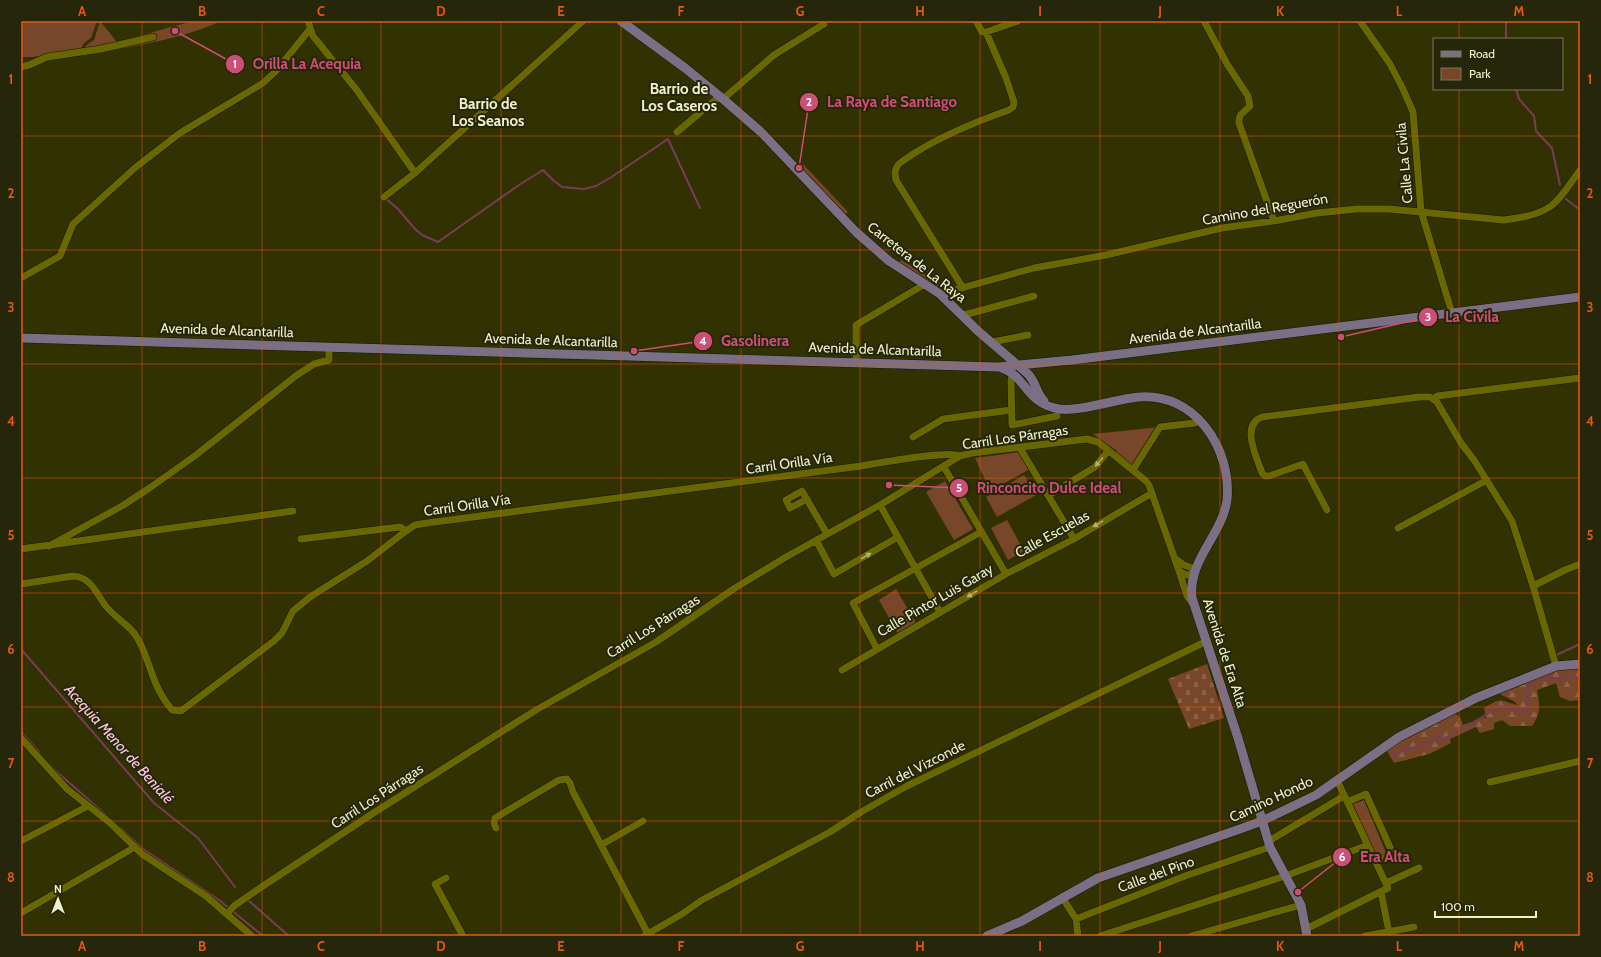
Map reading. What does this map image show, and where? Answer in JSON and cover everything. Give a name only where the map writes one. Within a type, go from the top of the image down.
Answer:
[{"type":"main road","name":"Carretera de La Raya","points":[[622,21],[685,68],[761,132],[856,232],[889,261],[940,294],[964,315],[978,331],[992,342],[1015,369]]},
{"type":"main road","name":"Avenida de Alcantarilla","points":[[21,338],[998,367],[1015,369],[1046,363],[1580,297]]},
{"type":"main road","points":[[1032,378],[1035,370],[1046,363]]},
{"type":"main road","points":[[1015,369],[1028,374],[1032,378],[1038,394],[1055,411]]},
{"type":"main road","points":[[1015,369],[1020,382]]},
{"type":"main road","name":"Avenida de Era Alta","points":[[1020,382],[1035,399],[1055,411],[1134,397],[1157,397],[1167,400],[1180,405],[1192,414],[1209,430],[1218,446],[1224,462],[1227,500],[1220,524],[1201,556],[1194,572],[1191,592],[1193,605],[1238,738],[1269,844],[1301,905],[1307,932]]},
{"type":"main road","name":"Camino Hondo","points":[[987,936],[1022,921],[1098,878],[1262,821],[1316,795],[1399,737],[1554,660],[1580,664]]},
{"type":"street","points":[[308,21],[313,36],[356,90],[415,173]]},
{"type":"street","points":[[384,197],[415,173],[583,21]]},
{"type":"street","points":[[976,21],[982,32],[1018,21]]},
{"type":"street","points":[[1204,21],[1227,64],[1249,98],[1250,106],[1239,116],[1239,123],[1274,221]]},
{"type":"street","name":"Calle La Civila","points":[[1360,21],[1390,64],[1413,112],[1421,211],[1452,313]]},
{"type":"street","points":[[677,132],[774,55],[824,24]]},
{"type":"street","points":[[21,278],[60,256],[73,224],[136,167],[180,133],[263,83],[276,71],[310,29]]},
{"type":"street","points":[[963,288],[896,180],[894,173],[897,166],[902,161],[922,148],[972,123],[1009,110],[1013,107],[1014,102],[1006,78],[986,32]]},
{"type":"street","points":[[21,67],[47,57],[102,49],[153,36]]},
{"type":"street","name":"Camino del Reguerón","points":[[940,294],[1034,268],[1106,255],[1222,228],[1317,213],[1357,208],[1421,211],[1503,220],[1526,216],[1537,213],[1550,206],[1561,195],[1580,170]]},
{"type":"street","points":[[856,363],[856,325],[925,284]]},
{"type":"street","points":[[964,315],[1034,296]]},
{"type":"street","points":[[992,342],[1028,335]]},
{"type":"street","points":[[49,546],[122,506],[151,487],[196,455],[297,375],[314,364],[328,360],[329,347]]},
{"type":"street","points":[[1015,369],[1011,380],[1012,426],[1055,411]]},
{"type":"street","points":[[1020,382],[1027,384],[1032,378]]},
{"type":"street","points":[[1434,399],[1437,396],[1580,378]]},
{"type":"street","points":[[1327,510],[1303,464],[1269,476],[1265,476],[1262,473],[1250,435],[1252,425],[1256,420],[1262,417],[1419,397],[1434,399],[1512,521],[1533,586],[1554,660]]},
{"type":"street","points":[[913,437],[943,420],[1011,410]]},
{"type":"street","points":[[1133,470],[1160,427],[1194,423]]},
{"type":"street","name":"Carril Los Párragas","points":[[227,914],[234,906],[375,812],[536,710],[656,642],[736,588],[816,540],[880,505],[960,456],[972,453],[1087,439],[1098,442],[1146,481],[1152,493],[1187,596],[1193,605]]},
{"type":"street","points":[[1020,448],[1074,538]]},
{"type":"street","points":[[1049,495],[1095,467],[1108,451]]},
{"type":"street","name":"Carril Orilla Vía","points":[[21,584],[73,576],[81,577],[89,582],[106,607],[135,633],[156,685],[172,710],[181,711],[274,641],[282,633],[292,611],[310,597],[366,561],[416,525],[784,477],[917,458],[950,454],[960,456]]},
{"type":"street","points":[[944,467],[1006,574]]},
{"type":"street","points":[[1398,528],[1487,480]]},
{"type":"street","name":"Calle Escuelas","points":[[1006,574],[1074,538],[1152,493]]},
{"type":"street","points":[[807,499],[827,534]]},
{"type":"street","points":[[880,505],[940,612]]},
{"type":"street","points":[[21,549],[293,511]]},
{"type":"street","points":[[301,539],[400,526],[406,531]]},
{"type":"street","points":[[877,649],[853,603],[981,532]]},
{"type":"street","points":[[816,540],[834,574],[898,537]]},
{"type":"street","points":[[1175,559],[1194,572]]},
{"type":"street","points":[[1533,586],[1580,564]]},
{"type":"street","points":[[1179,571],[1186,575],[1194,572]]},
{"type":"street","name":"Calle Pintor Luis Garay","points":[[842,670],[1006,574]]},
{"type":"street","name":"Carril del Vizconde","points":[[646,935],[682,914],[702,900],[830,832],[861,812],[907,786],[1206,641]]},
{"type":"street","points":[[21,738],[67,789],[109,822],[142,854],[206,896],[252,936]]},
{"type":"street","points":[[1490,782],[1580,761]]},
{"type":"street","points":[[496,828],[494,823],[495,818],[559,780],[567,779],[646,935]]},
{"type":"street","points":[[1307,932],[1388,888],[1337,780]]},
{"type":"street","name":"Calle del Pino","points":[[1076,919],[1269,844],[1346,799],[1366,794],[1393,854],[1376,862]]},
{"type":"street","points":[[21,841],[88,806]]},
{"type":"street","points":[[601,845],[643,821]]},
{"type":"street","points":[[1100,936],[1285,876],[1368,845]]},
{"type":"street","points":[[21,913],[135,847]]},
{"type":"street","points":[[1386,883],[1419,868]]},
{"type":"street","points":[[446,878],[435,884],[463,936]]},
{"type":"street","points":[[1381,892],[1389,932]]},
{"type":"street","points":[[1062,897],[1076,919],[1078,936]]},
{"type":"street","points":[[1191,936],[1301,905]]},
{"type":"street","points":[[1366,936],[1414,927]]},
{"type":"green space","points":[[21,21],[97,21],[91,38],[84,43],[80,50],[33,57],[21,57]]},
{"type":"green space","points":[[100,21],[117,42],[193,21],[221,21],[205,28],[171,38],[83,56],[86,46],[94,40]]},
{"type":"green space","points":[[803,164],[848,212],[844,215],[799,168]]},
{"type":"green space","points":[[901,260],[947,287],[943,289],[938,288],[898,264]]},
{"type":"green space","points":[[1160,427],[1133,470],[1116,457],[1117,451],[1093,434]]},
{"type":"green space","points":[[1020,452],[1030,469],[992,490],[985,480],[975,458]]},
{"type":"green space","points":[[1024,475],[1036,495],[997,517],[986,497]]},
{"type":"green space","points":[[945,481],[973,529],[954,540],[926,492]]},
{"type":"green space","points":[[1007,520],[1024,551],[1008,560],[991,528]]},
{"type":"green space","points":[[896,589],[916,623],[898,634],[879,600]]},
{"type":"green space","points":[[1207,664],[1224,718],[1189,729],[1168,679]]},
{"type":"green space","points":[[1557,668],[1580,668],[1580,700],[1570,701],[1560,697],[1556,683],[1537,690],[1539,709],[1532,726],[1510,726],[1502,720],[1494,723],[1494,729],[1480,733],[1476,727],[1450,739],[1451,743],[1429,754],[1394,763],[1387,751],[1396,743],[1434,725],[1438,720],[1453,712],[1460,717],[1463,725],[1486,717],[1484,708],[1495,702],[1501,700],[1518,705],[1500,694],[1499,690]]},
{"type":"green space","points":[[1364,800],[1387,855],[1377,859],[1353,804]]},
{"type":"waterway","points":[[1506,21],[1506,38]]},
{"type":"waterway","points":[[1516,90],[1519,99],[1534,116],[1536,131],[1552,148],[1560,185]]},
{"type":"waterway","points":[[385,198],[398,209],[422,235],[438,242],[519,185],[543,170],[562,187],[584,189],[596,186],[610,178],[668,139],[700,208]]},
{"type":"waterway","points":[[1566,199],[1580,210]]},
{"type":"waterway","points":[[1550,658],[1580,644]]},
{"type":"waterway","name":"Acequia Menor de Benialé","points":[[21,649],[154,803],[198,838],[235,887]]},
{"type":"waterway","points":[[1393,754],[1450,736],[1501,706],[1526,712],[1528,686],[1534,679],[1580,677]]},
{"type":"waterway","points":[[21,732],[39,752]]},
{"type":"waterway","points":[[49,765],[106,815]]},
{"type":"waterway","points":[[119,827],[143,849],[219,900],[263,936]]},
{"type":"waterway","name":"Acequia Menor de Benialé","points":[[249,901],[289,936]]},
{"type":"place","name":"Orilla La Acequia","points":[[175,31]]},
{"type":"place","name":"La Raya de Santiago","points":[[799,168]]},
{"type":"place","name":"La Civila","points":[[1341,337]]},
{"type":"place","name":"Gasolinera","points":[[634,351]]},
{"type":"place","name":"Rinconcito Dulce Ideal","points":[[889,485]]},
{"type":"place","name":"Era Alta","points":[[1298,892]]},
{"type":"district","name":"Barrio de Los Caseros","points":[[679,98]]},
{"type":"district","name":"Barrio de Los Seanos","points":[[488,112]]}]
